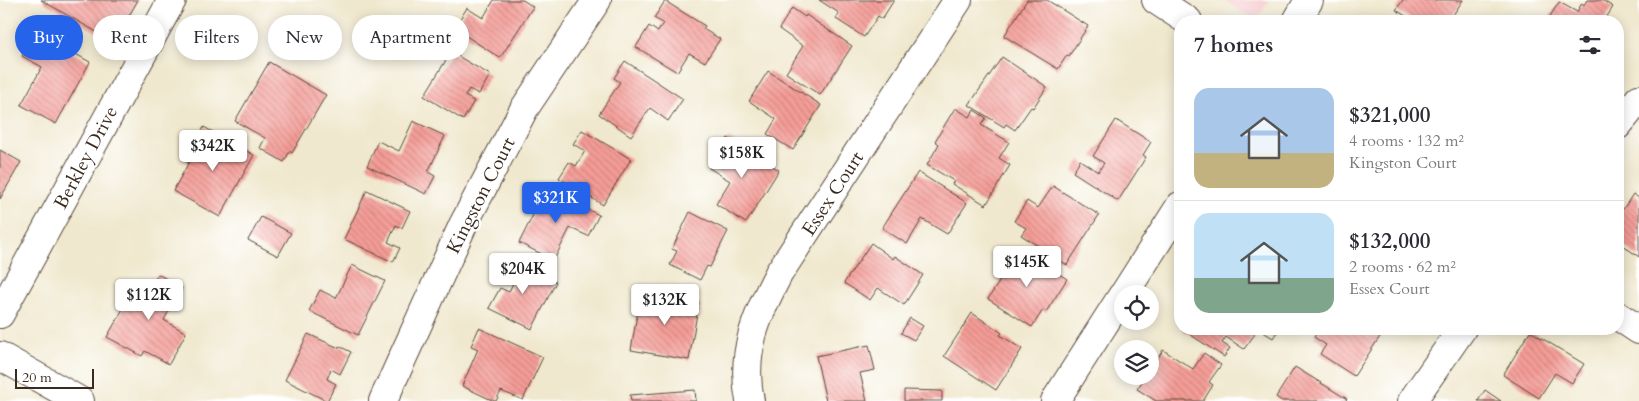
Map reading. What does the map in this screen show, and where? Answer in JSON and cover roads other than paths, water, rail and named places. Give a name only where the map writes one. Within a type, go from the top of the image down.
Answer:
[{"type":"street","name":"Berkley Drive","points":[[0,314],[172,0]]},
{"type":"street","name":"Kingston Court","points":[[383,401],[463,225],[524,109],[597,0]]},
{"type":"street","name":"Essex Court","points":[[750,401],[746,385],[748,354],[753,330],[763,303],[779,273],[958,0]]},
{"type":"street","points":[[1156,0],[1179,15]]},
{"type":"street","points":[[1300,15],[1309,0]]},
{"type":"street","points":[[1624,118],[1639,99]]},
{"type":"street","points":[[1129,285],[1174,215]]},
{"type":"street","points":[[1055,401],[1114,309]]},
{"type":"street","points":[[1624,320],[1639,330]]},
{"type":"street","points":[[1412,401],[1458,335]]},
{"type":"street","points":[[0,356],[80,401]]}]
